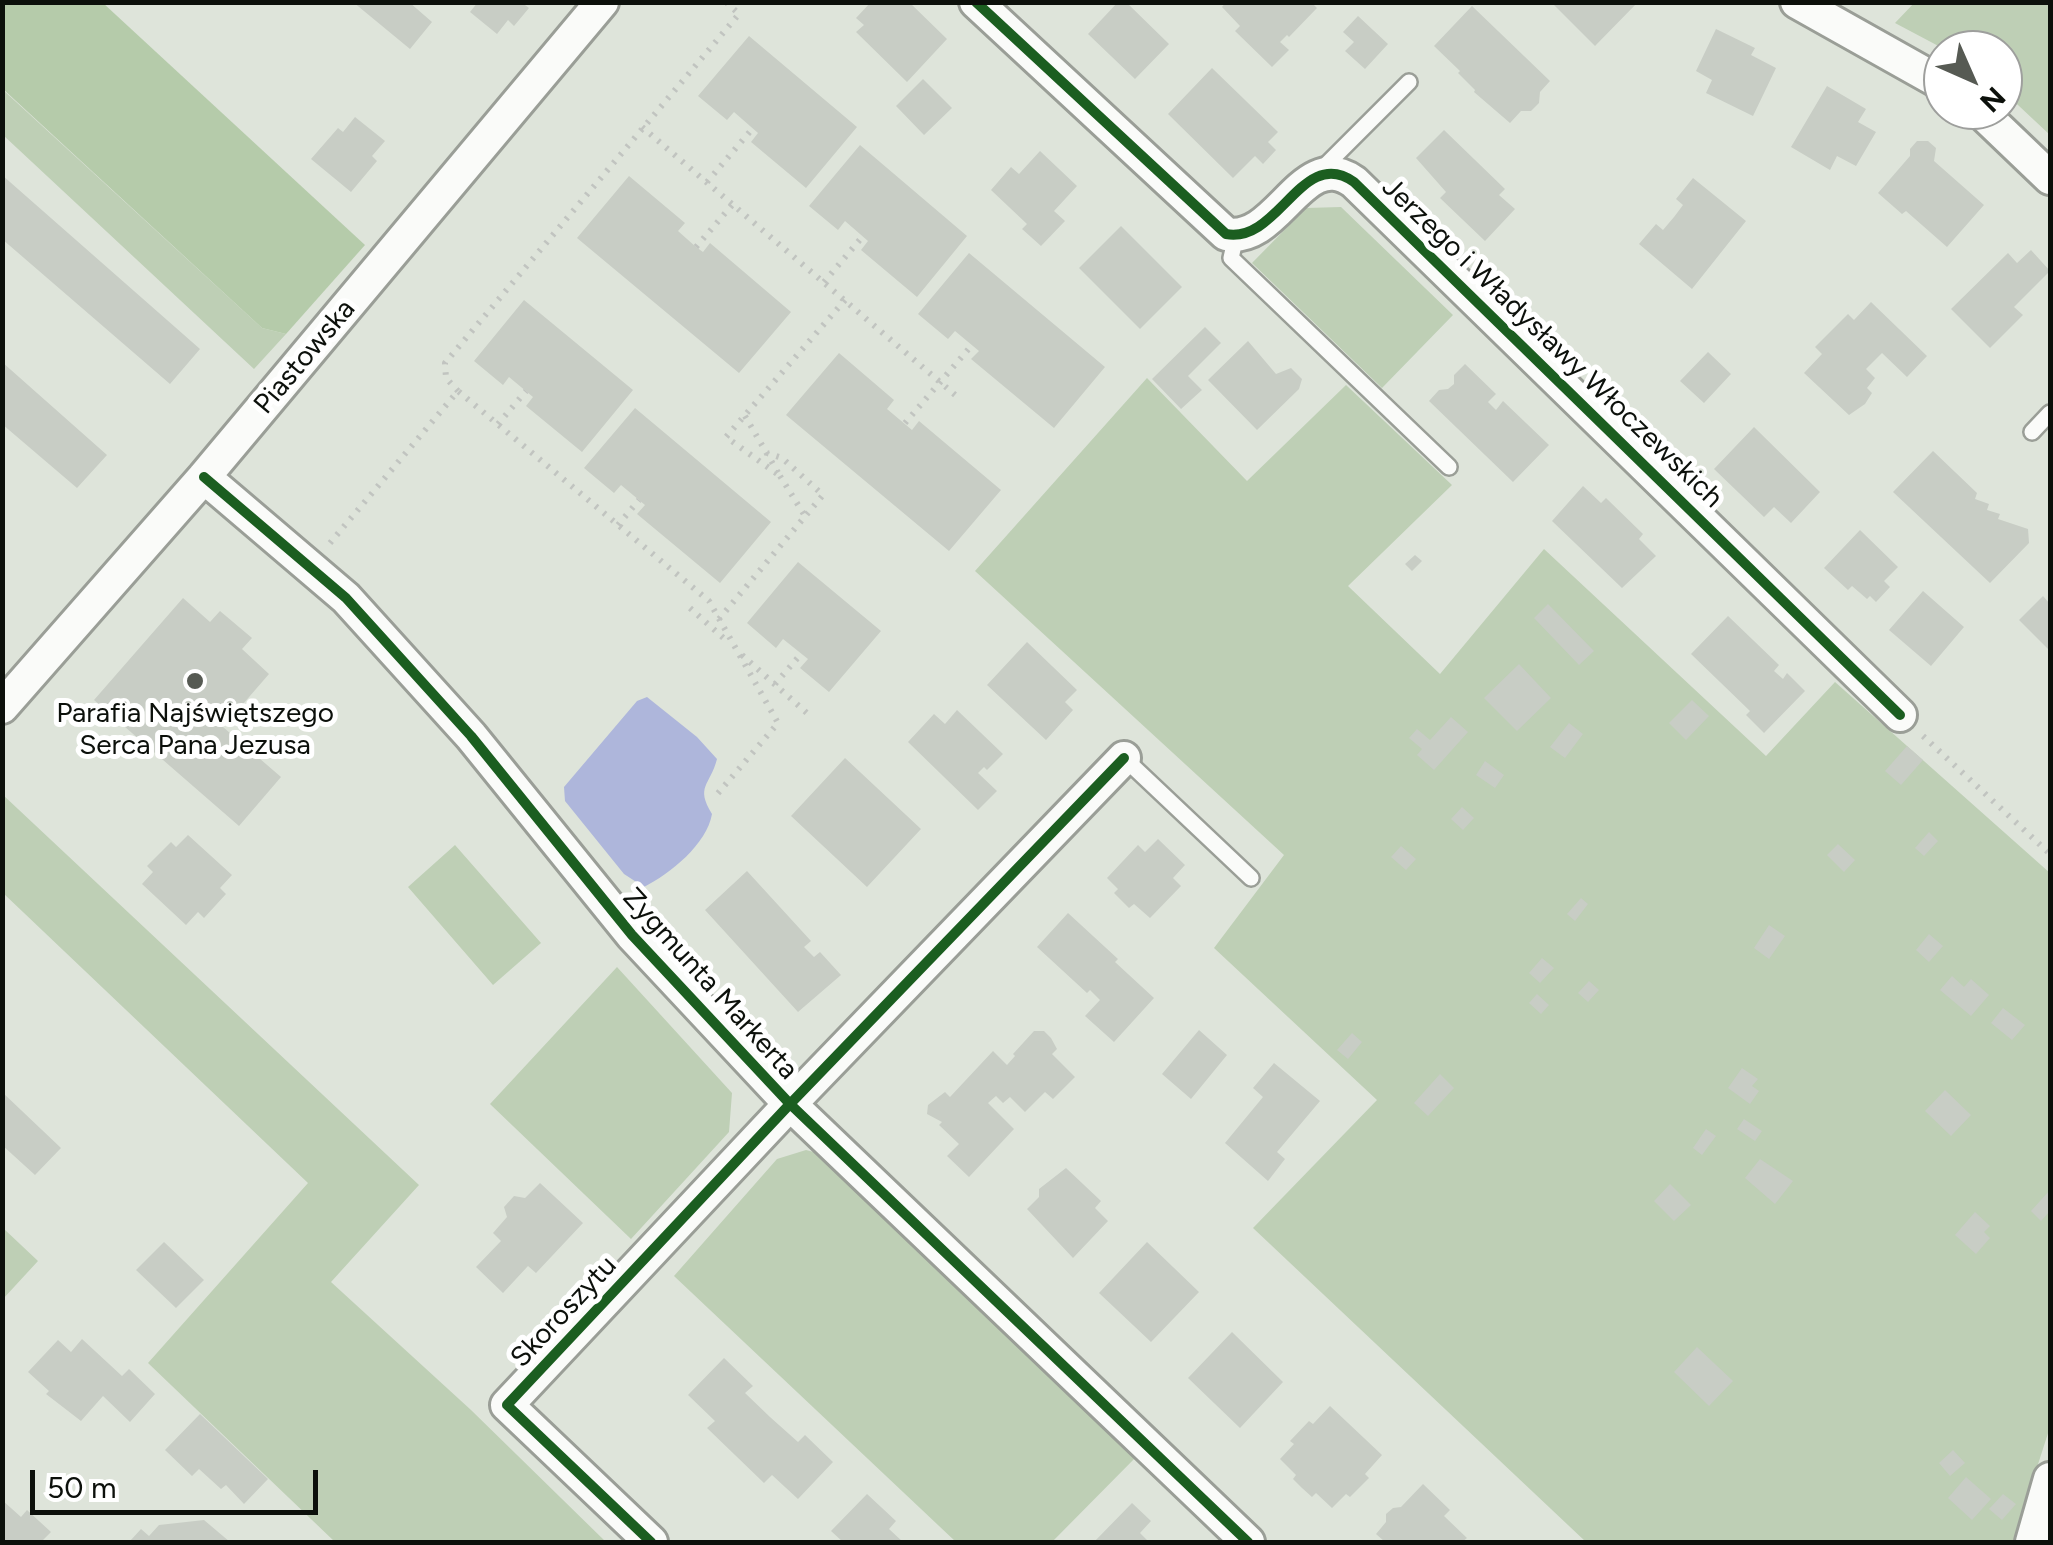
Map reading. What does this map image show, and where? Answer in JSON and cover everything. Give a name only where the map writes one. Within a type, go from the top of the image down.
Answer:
[{"type":"street","name":"Piastowska","points":[[2,707],[204,477],[602,2]]},
{"type":"street","points":[[976,2],[1226,234],[1236,236],[1259,228],[1316,175]]},
{"type":"street","points":[[1797,2],[1923,73]]},
{"type":"street","points":[[2001,130],[2050,178]]},
{"type":"street","name":"Jerzego i Władysławy Włoczewskich","points":[[1316,175],[1343,174],[1354,182],[1900,715]]},
{"type":"street","name":"Zygmunta Markerta","points":[[204,477],[346,598],[471,736],[632,935],[790,1104],[1248,1542]]},
{"type":"street","points":[[790,1104],[1124,758]]},
{"type":"street","name":"Skoroszytu","points":[[652,1542],[507,1405],[790,1104]]},
{"type":"street","points":[[2032,1542],[2050,1480]]},
{"type":"lane","points":[[1316,175],[1409,82]]},
{"type":"lane","points":[[1236,236],[1231,258],[1450,467]]},
{"type":"lane","points":[[2032,432],[2050,413]]},
{"type":"lane","points":[[1124,758],[1252,878]]},
{"type":"path","points":[[714,799],[778,723],[709,601],[458,391],[446,378],[444,363],[739,14],[728,3]]},
{"type":"path","points":[[642,126],[961,400]]},
{"type":"path","points":[[707,182],[752,128]]},
{"type":"path","points":[[696,247],[732,204]]},
{"type":"path","points":[[824,282],[863,236]]},
{"type":"path","points":[[780,476],[726,437],[845,300]]},
{"type":"path","points":[[905,424],[972,345]]},
{"type":"path","points":[[333,541],[458,391]]},
{"type":"path","points":[[498,424],[526,391]]},
{"type":"path","points":[[744,416],[805,516]]},
{"type":"path","points":[[719,619],[823,495],[782,458],[766,453]]},
{"type":"path","points":[[618,524],[639,500]]},
{"type":"path","points":[[690,608],[808,714]]},
{"type":"path","points":[[775,684],[801,654]]},
{"type":"path","points":[[1900,715],[2050,854]]},
{"type":"green space","points":[[1915,2],[2050,3],[2050,135],[2023,110],[2023,30],[1923,30],[1923,38],[1895,23]]},
{"type":"green space","points":[[2,3],[103,3],[365,245],[286,334],[262,328],[3,89]]},
{"type":"green space","points":[[2,89],[262,328],[286,334],[254,369],[3,135]]},
{"type":"green space","points":[[1341,207],[1453,315],[1382,388],[1252,263],[1306,208]]},
{"type":"green space","points":[[1147,378],[1247,481],[1346,385],[1452,485],[1348,586],[1440,674],[1544,549],[1766,756],[1835,682],[2050,873],[2050,1427],[2013,1542],[1586,1542],[1253,1228],[1377,1100],[1214,948],[1284,855],[975,571]]},
{"type":"green space","points":[[2,794],[419,1185],[331,1282],[471,1410],[606,1542],[335,1542],[148,1363],[308,1183],[3,893]]},
{"type":"green space","points":[[455,845],[541,943],[493,985],[408,887]]},
{"type":"green space","points":[[617,967],[732,1093],[729,1132],[631,1239],[490,1104]]},
{"type":"green space","points":[[806,1150],[833,1157],[1140,1453],[1052,1542],[956,1542],[674,1276],[777,1159]]},
{"type":"green space","points":[[3,1228],[38,1261],[2,1299]]},
{"type":"water","points":[[647,697],[697,737],[717,759],[704,791],[712,814],[703,836],[676,866],[644,887],[624,874],[565,801],[564,787],[637,701]]},
{"type":"building","points":[[353,2],[409,2],[432,22],[410,49]]},
{"type":"building","points":[[478,2],[521,2],[529,8],[514,26],[508,20],[497,34],[470,12]]},
{"type":"building","points":[[871,2],[909,2],[947,39],[907,82],[856,32],[864,25],[856,18]]},
{"type":"building","points":[[1118,2],[1126,2],[1169,44],[1135,79],[1088,34]]},
{"type":"building","points":[[1226,2],[1311,2],[1317,8],[1280,42],[1289,50],[1272,67],[1235,31],[1240,26],[1222,7]]},
{"type":"building","points":[[1551,2],[1638,2],[1595,46]]},
{"type":"building","points":[[1472,6],[1550,81],[1540,92],[1539,103],[1531,111],[1521,111],[1510,123],[1474,92],[1460,71],[1434,46]]},
{"type":"building","points":[[1358,16],[1388,44],[1365,69],[1345,51],[1354,42],[1343,32]]},
{"type":"building","points":[[1716,29],[1755,48],[1751,55],[1776,68],[1753,116],[1706,93],[1712,80],[1696,71]]},
{"type":"building","points":[[749,36],[857,127],[806,188],[751,142],[758,133],[734,112],[727,120],[698,96]]},
{"type":"building","points":[[1212,68],[1278,132],[1268,142],[1276,150],[1263,164],[1255,156],[1233,178],[1168,114]]},
{"type":"building","points":[[923,79],[952,108],[924,135],[896,106]]},
{"type":"building","points":[[1827,86],[1866,109],[1858,122],[1876,132],[1856,166],[1837,156],[1830,170],[1791,147]]},
{"type":"building","points":[[355,117],[385,141],[372,156],[377,161],[351,192],[311,159],[338,128],[343,132]]},
{"type":"building","points":[[1444,130],[1505,189],[1499,195],[1515,209],[1485,241],[1440,198],[1446,192],[1416,158]]},
{"type":"building","points":[[1917,141],[1928,141],[1936,148],[1934,161],[1984,205],[1947,247],[1906,211],[1902,214],[1878,193],[1910,156]]},
{"type":"building","points":[[860,145],[967,236],[917,297],[861,250],[868,241],[845,221],[838,230],[809,206]]},
{"type":"building","points":[[1040,151],[1077,186],[1054,211],[1065,221],[1041,246],[1022,229],[1027,224],[991,190],[1011,167],[1019,174]]},
{"type":"building","points":[[2,175],[200,349],[170,384],[2,239]]},
{"type":"building","points":[[629,176],[685,223],[678,231],[696,247],[703,252],[710,243],[791,312],[739,373],[577,238]]},
{"type":"building","points":[[1693,178],[1746,221],[1692,289],[1639,244],[1656,224],[1663,230],[1674,217],[1683,205],[1676,199]]},
{"type":"building","points":[[1121,226],[1182,287],[1140,329],[1079,268]]},
{"type":"building","points":[[2031,250],[2050,271],[2014,307],[2023,315],[1990,348],[1951,309],[2008,253],[2017,263]]},
{"type":"building","points":[[969,253],[1105,367],[1054,428],[971,359],[979,351],[955,331],[948,339],[918,314]]},
{"type":"building","points":[[524,300],[633,390],[582,452],[526,406],[533,397],[509,377],[503,385],[474,361]]},
{"type":"building","points":[[1871,302],[1927,356],[1907,377],[1882,353],[1866,369],[1875,378],[1867,388],[1872,393],[1865,404],[1849,415],[1804,373],[1822,354],[1815,347],[1848,314],[1854,320]]},
{"type":"building","points":[[1205,327],[1221,343],[1188,376],[1202,390],[1181,409],[1152,379]]},
{"type":"building","points":[[1248,341],[1276,374],[1291,368],[1302,379],[1299,389],[1257,430],[1208,380]]},
{"type":"building","points":[[1708,352],[1731,374],[1704,403],[1680,381]]},
{"type":"building","points":[[839,353],[894,400],[887,409],[912,430],[919,421],[1001,490],[949,551],[786,415]]},
{"type":"building","points":[[2,362],[107,455],[77,488],[2,424]]},
{"type":"building","points":[[1465,364],[1496,394],[1488,402],[1496,410],[1503,401],[1549,445],[1513,482],[1429,401],[1439,390],[1454,384],[1454,375]]},
{"type":"building","points":[[635,408],[771,522],[720,583],[637,514],[645,505],[621,485],[614,493],[584,468]]},
{"type":"building","points":[[1754,427],[1820,492],[1791,523],[1774,507],[1764,517],[1714,469]]},
{"type":"building","points":[[1933,451],[1977,493],[1975,499],[1989,504],[1987,510],[2000,514],[1998,519],[2028,529],[2029,543],[1990,583],[1893,492]]},
{"type":"building","points":[[1583,486],[1601,503],[1606,498],[1643,534],[1639,539],[1656,556],[1622,588],[1552,521]]},
{"type":"building","points":[[1860,530],[1898,567],[1884,581],[1890,587],[1876,602],[1852,586],[1848,590],[1824,568]]},
{"type":"building","points":[[1415,555],[1422,561],[1412,571],[1405,564]]},
{"type":"building","points":[[798,562],[881,631],[829,692],[800,668],[808,659],[783,639],[776,648],[747,623]]},
{"type":"building","points":[[1923,591],[1964,627],[1931,666],[1889,630]]},
{"type":"building","points":[[2043,596],[2050,604],[2050,651],[2019,620]]},
{"type":"building","points":[[183,598],[210,622],[220,611],[252,638],[242,649],[269,674],[223,727],[281,777],[239,826],[94,700]]},
{"type":"building","points":[[1548,604],[1594,651],[1579,665],[1534,618]]},
{"type":"building","points":[[1728,616],[1779,665],[1774,671],[1783,679],[1787,673],[1805,691],[1764,733],[1746,715],[1750,711],[1691,654]]},
{"type":"building","points":[[1027,642],[1077,690],[1065,702],[1073,710],[1046,740],[987,685]]},
{"type":"building","points":[[1519,664],[1551,698],[1517,731],[1484,698]]},
{"type":"building","points":[[1692,700],[1709,716],[1686,740],[1669,723]]},
{"type":"building","points":[[957,710],[1003,754],[987,770],[984,767],[978,773],[997,791],[978,810],[908,742],[934,714],[945,724]]},
{"type":"building","points":[[1451,717],[1468,732],[1434,770],[1417,755],[1422,749],[1409,738],[1417,729],[1430,740]]},
{"type":"building","points":[[1569,723],[1583,734],[1565,758],[1550,747]]},
{"type":"building","points":[[1907,746],[1923,760],[1901,785],[1885,771]]},
{"type":"building","points":[[845,758],[921,829],[867,887],[791,816]]},
{"type":"building","points":[[1485,761],[1504,775],[1495,788],[1476,775]]},
{"type":"building","points":[[1462,807],[1474,818],[1463,830],[1451,819]]},
{"type":"building","points":[[1929,832],[1938,841],[1924,856],[1915,848]]},
{"type":"building","points":[[188,835],[232,875],[220,888],[226,894],[204,918],[198,912],[186,925],[142,884],[153,872],[147,866],[171,842],[176,847]]},
{"type":"building","points":[[1158,839],[1185,865],[1173,878],[1181,886],[1150,918],[1134,904],[1129,908],[1114,893],[1118,889],[1107,878],[1138,845],[1145,852]]},
{"type":"building","points":[[1838,844],[1855,860],[1844,872],[1827,855]]},
{"type":"building","points":[[1401,846],[1416,859],[1406,870],[1391,857]]},
{"type":"building","points":[[747,871],[811,941],[804,947],[814,957],[820,952],[841,975],[798,1012],[705,910]]},
{"type":"building","points":[[1581,898],[1588,904],[1575,921],[1567,914]]},
{"type":"building","points":[[1068,913],[1154,998],[1114,1042],[1085,1016],[1100,1000],[1090,990],[1087,993],[1037,947]]},
{"type":"building","points":[[1769,925],[1785,936],[1769,959],[1754,948]]},
{"type":"building","points":[[1929,934],[1943,946],[1929,962],[1916,950]]},
{"type":"building","points":[[1542,958],[1554,968],[1540,983],[1529,973]]},
{"type":"building","points":[[1952,976],[1964,987],[1971,979],[1989,995],[1971,1016],[1940,990]]},
{"type":"building","points":[[1589,981],[1599,990],[1588,1002],[1578,993]]},
{"type":"building","points":[[1537,994],[1549,1005],[1541,1014],[1529,1003]]},
{"type":"building","points":[[2003,1008],[2025,1025],[2012,1040],[1991,1023]]},
{"type":"building","points":[[1199,1030],[1227,1055],[1191,1099],[1162,1074]]},
{"type":"building","points":[[1034,1031],[1044,1031],[1051,1038],[1057,1049],[1052,1054],[1075,1077],[1053,1099],[1045,1092],[1025,1112],[1010,1097],[1003,1103],[996,1096],[988,1103],[1014,1129],[969,1177],[947,1156],[959,1144],[939,1125],[942,1122],[927,1114],[928,1105],[945,1092],[950,1097],[993,1051],[1007,1065]]},
{"type":"building","points":[[1352,1033],[1362,1042],[1348,1059],[1337,1050]]},
{"type":"building","points":[[1274,1063],[1320,1101],[1277,1152],[1285,1159],[1268,1181],[1225,1143],[1263,1097],[1253,1088]]},
{"type":"building","points":[[1742,1068],[1758,1079],[1752,1086],[1759,1091],[1750,1104],[1728,1088]]},
{"type":"building","points":[[1440,1074],[1454,1088],[1428,1116],[1414,1103]]},
{"type":"building","points":[[1945,1090],[1971,1115],[1951,1136],[1925,1111]]},
{"type":"building","points":[[2,1092],[61,1148],[35,1175],[2,1145]]},
{"type":"building","points":[[1744,1119],[1762,1131],[1755,1141],[1737,1129]]},
{"type":"building","points":[[1706,1129],[1716,1136],[1702,1155],[1693,1148]]},
{"type":"building","points":[[1760,1159],[1793,1181],[1775,1204],[1745,1178]]},
{"type":"building","points":[[1066,1168],[1101,1201],[1095,1208],[1108,1221],[1073,1258],[1027,1209],[1039,1197],[1039,1189]]},
{"type":"building","points":[[540,1183],[583,1223],[536,1273],[528,1266],[503,1293],[476,1267],[501,1241],[493,1233],[507,1217],[504,1207],[514,1196],[525,1198]]},
{"type":"building","points":[[1670,1184],[1691,1205],[1674,1221],[1654,1201]]},
{"type":"building","points":[[2050,1190],[2050,1211],[2041,1221],[2031,1211]]},
{"type":"building","points":[[1975,1212],[1990,1226],[1984,1232],[1990,1238],[1976,1254],[1955,1235]]},
{"type":"building","points":[[164,1242],[204,1280],[176,1308],[136,1270]]},
{"type":"building","points":[[1147,1242],[1199,1292],[1151,1342],[1099,1293]]},
{"type":"building","points":[[1232,1332],[1283,1382],[1240,1428],[1188,1378]]},
{"type":"building","points":[[82,1339],[122,1376],[129,1369],[155,1394],[130,1422],[103,1396],[81,1421],[46,1394],[49,1391],[28,1372],[58,1340],[71,1352]]},
{"type":"building","points":[[1697,1347],[1733,1381],[1709,1406],[1674,1372]]},
{"type":"building","points":[[724,1358],[753,1386],[745,1393],[770,1417],[798,1442],[805,1435],[833,1462],[798,1499],[772,1475],[764,1483],[707,1428],[715,1421],[688,1395]]},
{"type":"building","points":[[1330,1406],[1382,1455],[1365,1474],[1369,1478],[1332,1508],[1316,1493],[1312,1497],[1302,1488],[1293,1479],[1296,1475],[1280,1459],[1294,1444],[1290,1441]]},
{"type":"building","points":[[200,1414],[268,1479],[244,1504],[226,1485],[221,1489],[199,1469],[192,1476],[165,1450]]},
{"type":"building","points":[[1953,1450],[1965,1463],[1950,1476],[1939,1463]]},
{"type":"building","points":[[1966,1477],[1991,1499],[1972,1520],[1948,1498]]},
{"type":"building","points":[[1423,1484],[1450,1510],[1444,1516],[1467,1538],[1462,1542],[1385,1542],[1376,1534],[1386,1522],[1386,1514],[1401,1507]]},
{"type":"building","points":[[867,1494],[896,1521],[889,1529],[903,1542],[843,1542],[831,1531]]},
{"type":"building","points":[[2003,1494],[2016,1504],[2002,1520],[1989,1509]]},
{"type":"building","points":[[2,1500],[21,1517],[27,1510],[51,1532],[41,1542],[2,1542]]},
{"type":"building","points":[[1132,1503],[1151,1521],[1140,1533],[1149,1542],[1094,1542]]},
{"type":"building","points":[[204,1520],[230,1542],[130,1541],[141,1529],[149,1536],[159,1525]]},
{"type":"cycle path","points":[[976,2],[1226,234],[1245,233],[1261,225],[1320,176],[1336,174],[1354,182],[1900,715]]},
{"type":"cycle path","points":[[204,477],[346,598],[471,736],[632,935],[790,1104],[1248,1542]]},
{"type":"cycle path","points":[[651,1542],[507,1405],[1124,758]]},
{"type":"place","name":"Parafia Najświętszego Serca Pana Jezusa","points":[[195,681]]}]
